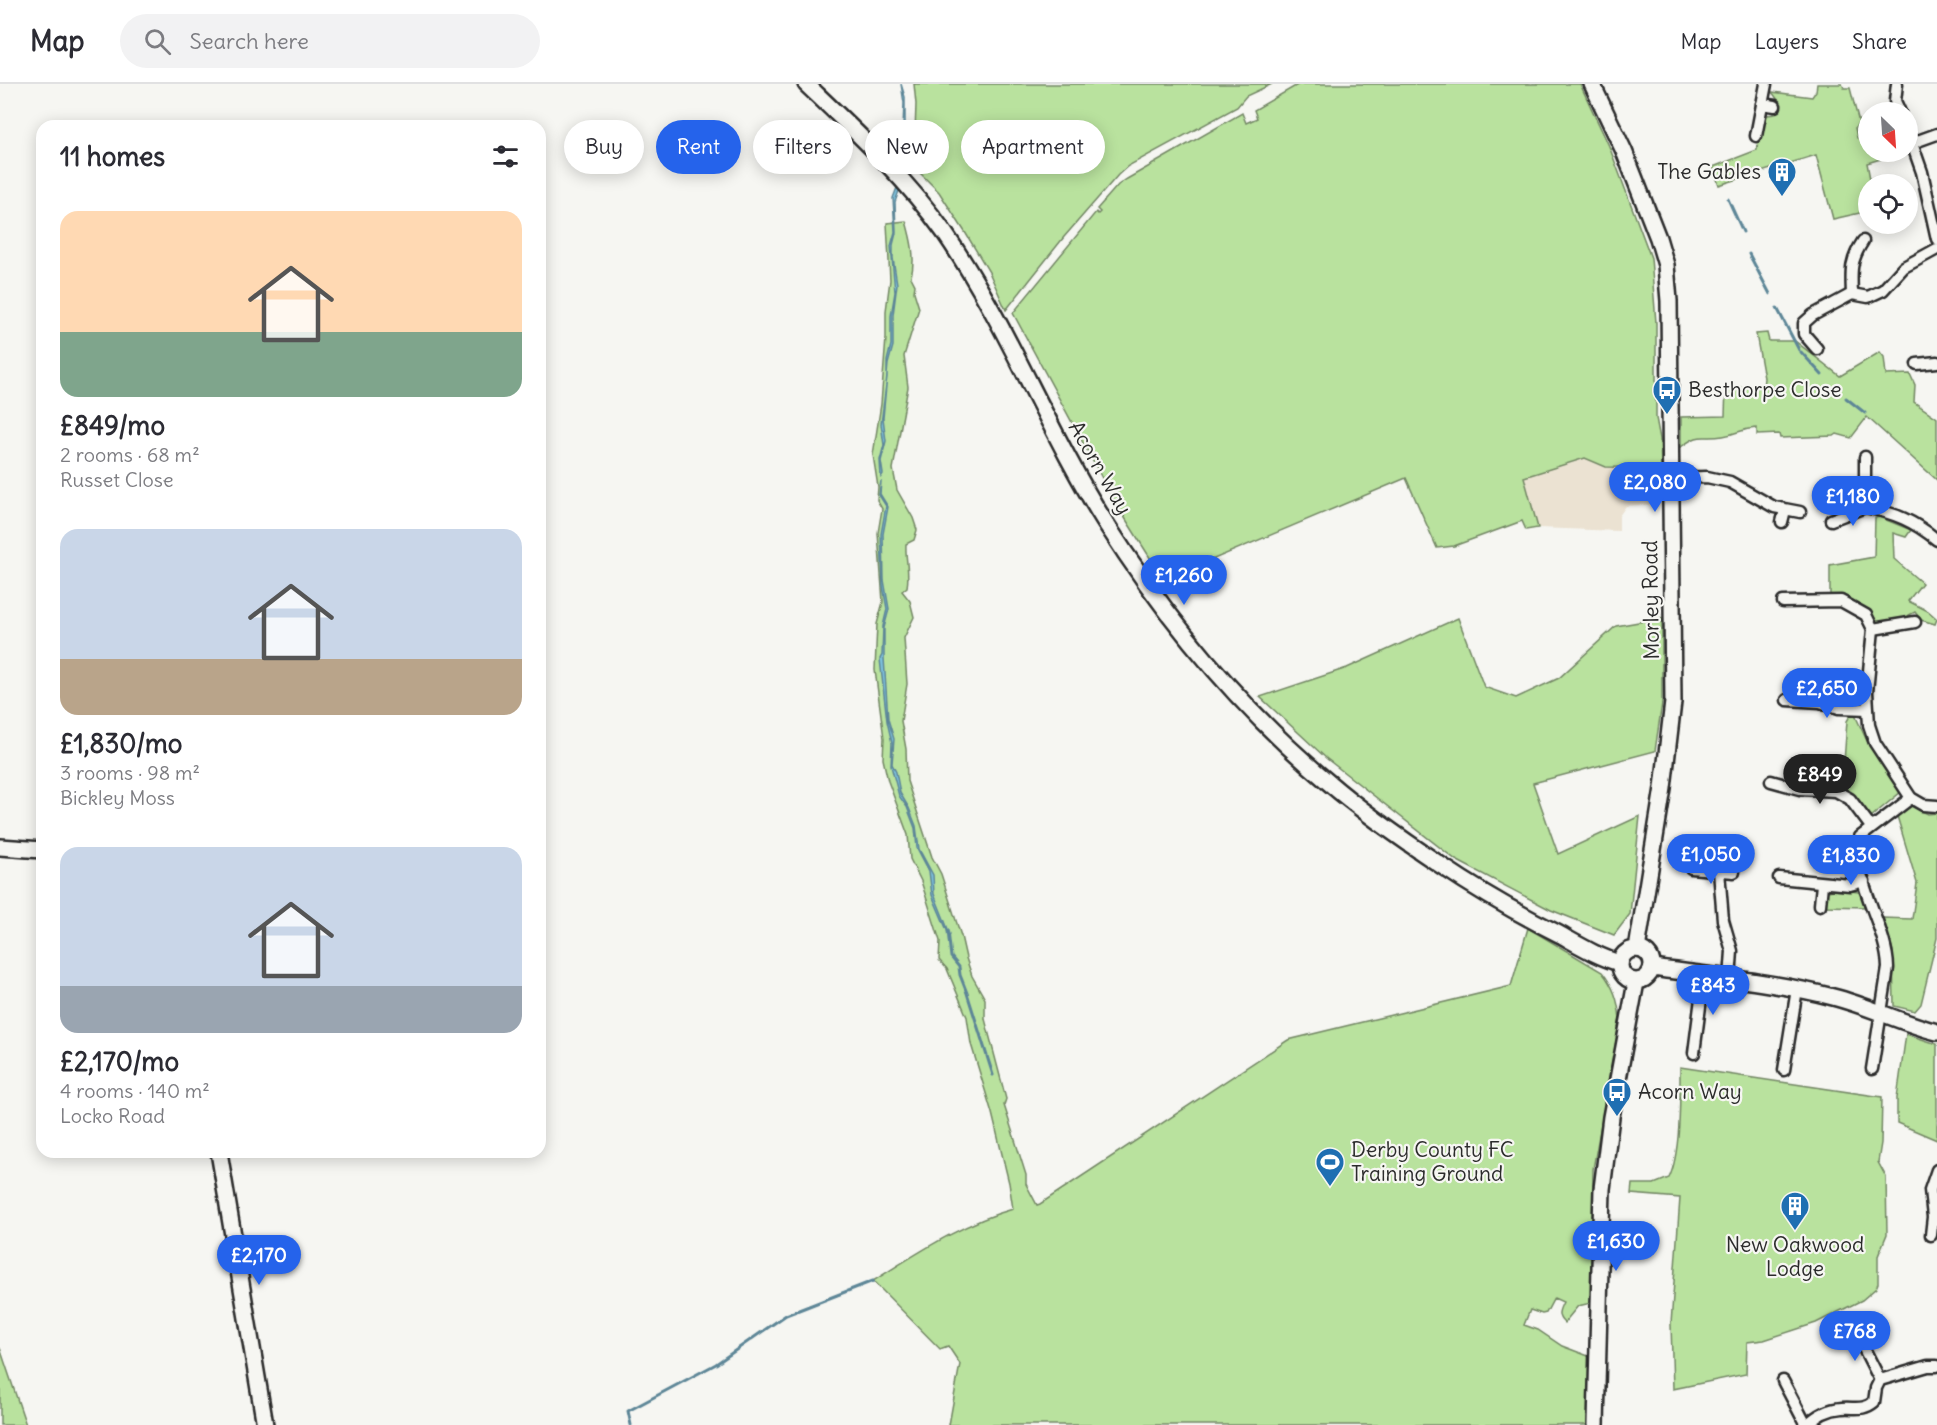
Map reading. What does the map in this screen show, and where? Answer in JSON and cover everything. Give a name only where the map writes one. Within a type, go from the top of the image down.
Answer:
[{"type":"street","name":"Acorn Way","points":[[806,84],[900,179],[942,230],[998,322],[1076,473],[1105,521],[1160,603],[1234,690],[1277,735],[1328,782],[1401,839],[1466,882],[1532,921],[1605,959],[1620,963]]},
{"type":"street","name":"Morley Road","points":[[1592,84],[1633,172],[1666,265],[1669,301],[1673,702],[1663,788],[1637,949]]},
{"type":"street","points":[[1756,136],[1766,84]]},
{"type":"street","points":[[1895,102],[1897,84]]},
{"type":"street","points":[[1762,104],[1775,106]]},
{"type":"street","points":[[1918,142],[1937,134]]},
{"type":"street","points":[[1918,161],[1937,239]]},
{"type":"street","points":[[1852,294],[1852,262],[1863,241]]},
{"type":"street","points":[[1817,349],[1804,334],[1804,323],[1813,315],[1852,294],[1868,297],[1883,290],[1904,267],[1937,249]]},
{"type":"street","points":[[1917,364],[1937,362]]},
{"type":"street","points":[[1864,457],[1865,507]]},
{"type":"street","points":[[1671,478],[1707,477],[1730,482],[1774,507],[1800,512]]},
{"type":"street","points":[[1831,520],[1865,507],[1892,512],[1922,527],[1937,540]]},
{"type":"street","points":[[1782,522],[1785,510]]},
{"type":"street","points":[[1783,602],[1841,601],[1866,615],[1873,628],[1867,692],[1869,725],[1875,743],[1911,798],[1923,805],[1937,806]]},
{"type":"street","points":[[1873,628],[1915,622]]},
{"type":"street","points":[[1787,700],[1820,702],[1839,708],[1868,708]]},
{"type":"street","points":[[1771,781],[1800,789],[1836,791],[1850,800],[1871,827]]},
{"type":"street","points":[[1872,1069],[1888,968],[1888,954],[1864,881],[1857,846],[1860,837],[1871,827],[1911,798]]},
{"type":"street","points":[[0,847],[36,850]]},
{"type":"street","points":[[1691,868],[1734,873]]},
{"type":"street","points":[[1719,871],[1723,920],[1732,951],[1730,979]]},
{"type":"street","points":[[1779,878],[1850,885],[1864,881]]},
{"type":"street","points":[[1820,905],[1822,884]]},
{"type":"street","points":[[1637,949],[1646,952],[1650,957],[1652,968],[1645,979],[1636,982],[1627,979],[1621,973],[1620,963],[1625,953],[1637,949]]},
{"type":"street","points":[[1652,968],[1797,989],[1836,997],[1937,1032]]},
{"type":"street","points":[[1694,1053],[1704,975]]},
{"type":"street","points":[[1596,1425],[1602,1189],[1611,1117],[1636,982]]},
{"type":"street","points":[[1784,1070],[1797,989]]},
{"type":"street","points":[[220,1158],[265,1425]]},
{"type":"street","points":[[1931,1235],[1933,1217],[1930,1190],[1937,1170]]},
{"type":"street","points":[[1855,1331],[1880,1380]]},
{"type":"street","points":[[1783,1381],[1807,1425],[1830,1410],[1845,1408],[1860,1410],[1868,1407],[1874,1402],[1880,1380],[1928,1366],[1937,1366]]},
{"type":"shaded area","points":[[1585,458],[1606,467],[1661,468],[1661,484],[1655,489],[1656,504],[1626,506],[1619,516],[1619,531],[1538,528],[1524,477]]},
{"type":"green space","points":[[914,84],[1272,84],[1246,96],[1237,107],[1128,166],[1064,237],[1006,310],[989,272],[965,232],[939,192],[921,174],[949,174],[949,120],[915,120]]},
{"type":"green space","points":[[1299,84],[1580,84],[1609,146],[1651,258],[1656,323],[1656,418],[1660,439],[1661,468],[1606,467],[1585,458],[1524,477],[1538,528],[1526,530],[1522,521],[1454,546],[1437,548],[1406,478],[1164,580],[1115,502],[1013,313],[1096,212],[1098,214],[1100,212],[1097,209],[1118,185],[1242,113],[1246,123],[1257,118],[1254,110]]},
{"type":"green space","points":[[1817,84],[1842,84],[1844,88],[1850,88],[1858,119],[1855,128],[1858,138],[1858,162],[1870,162],[1867,163],[1869,174],[1858,174],[1858,213],[1833,219],[1816,155],[1719,185],[1713,167],[1757,150],[1763,121],[1767,115],[1775,114],[1778,100],[1772,92],[1812,97]]},
{"type":"green space","name":"Derby County FC Training Ground","points":[[906,221],[913,256],[911,277],[915,285],[914,292],[919,308],[904,356],[908,387],[893,469],[897,490],[917,530],[914,540],[906,544],[908,581],[907,587],[902,591],[910,601],[914,617],[904,638],[907,684],[901,721],[906,749],[907,781],[932,857],[941,874],[972,976],[985,999],[985,1019],[1006,1099],[1004,1105],[1026,1175],[1026,1184],[1037,1205],[1288,1040],[1511,986],[1528,928],[1602,972],[1617,1000],[1620,1019],[1593,1169],[1591,1303],[1578,1306],[1564,1323],[1559,1315],[1563,1302],[1554,1298],[1546,1313],[1530,1310],[1524,1325],[1538,1330],[1562,1346],[1591,1357],[1591,1425],[949,1425],[960,1364],[948,1346],[940,1349],[873,1281],[958,1231],[1013,1209],[992,1113],[971,1044],[967,1017],[947,969],[939,960],[940,941],[921,881],[910,859],[908,835],[888,781],[883,759],[884,738],[875,670],[877,624],[883,602],[878,533],[882,509],[877,500],[878,487],[873,455],[881,404],[890,280],[887,223]]},
{"type":"green space","points":[[1767,333],[1769,341],[1795,341],[1840,376],[1880,352],[1884,357],[1886,375],[1910,374],[1915,385],[1914,402],[1937,418],[1937,480],[1867,417],[1851,438],[1837,434],[1780,438],[1779,434],[1757,435],[1757,428],[1723,436],[1698,438],[1681,447],[1681,417],[1725,416],[1726,387],[1763,387],[1764,378],[1756,334]]},
{"type":"green space","points":[[1879,517],[1911,530],[1906,537],[1893,533],[1894,559],[1922,583],[1908,601],[1928,611],[1937,619],[1935,624],[1921,620],[1915,612],[1907,618],[1876,625],[1868,614],[1843,595],[1830,597],[1830,565],[1874,557],[1875,518]]},
{"type":"green space","points":[[1458,618],[1484,687],[1516,698],[1559,678],[1616,626],[1662,618],[1662,703],[1655,751],[1533,783],[1558,854],[1640,816],[1630,914],[1614,935],[1551,910],[1456,860],[1327,759],[1260,697],[1347,668]]},
{"type":"green space","points":[[1855,715],[1868,743],[1902,791],[1871,817],[1854,795],[1842,790],[1847,721],[1850,716]]},
{"type":"green space","points":[[1911,806],[1928,814],[1937,813],[1937,938],[1921,1004],[1915,1011],[1894,1006],[1893,951],[1883,918],[1912,919],[1917,883],[1897,816]]},
{"type":"green space","points":[[1838,889],[1858,892],[1865,897],[1866,907],[1824,906],[1828,891]]},
{"type":"green space","points":[[1906,1034],[1937,1044],[1937,1140],[1897,1123],[1897,1098]]},
{"type":"green space","points":[[1680,1067],[1882,1097],[1881,1143],[1878,1162],[1886,1177],[1887,1234],[1878,1256],[1878,1283],[1876,1288],[1862,1300],[1816,1323],[1764,1340],[1747,1342],[1746,1374],[1673,1389],[1671,1324],[1680,1198],[1631,1194],[1632,1184],[1654,1184],[1669,1178],[1678,1140]]},
{"type":"green space","points":[[0,1348],[26,1425],[0,1425]]},
{"type":"water","points":[[901,84],[905,97],[905,120],[903,120]]},
{"type":"water","points":[[902,174],[905,174],[895,202],[896,233],[893,258],[897,284],[893,315],[893,346],[887,375],[887,361],[891,345],[891,316],[895,292],[891,246],[895,232],[893,198]]},
{"type":"water","points":[[886,383],[883,418],[886,441],[881,461],[883,474],[881,477],[880,460],[884,445],[881,424]]},
{"type":"water","points":[[881,481],[880,494],[888,507],[883,534],[884,580],[889,609],[884,628],[884,658],[888,719],[894,739],[892,764],[900,793],[909,808],[916,826],[919,849],[933,875],[934,894],[949,935],[932,895],[929,871],[917,848],[915,828],[907,807],[899,796],[891,766],[892,743],[887,721],[880,659],[883,626],[887,609],[883,586],[881,534],[886,506],[879,495]]},
{"type":"waterway","points":[[1728,199],[1743,232]]},
{"type":"waterway","points":[[1749,254],[1770,294]]},
{"type":"waterway","points":[[1777,308],[1799,350]]},
{"type":"waterway","points":[[1801,352],[1822,375]]},
{"type":"waterway","points":[[1846,398],[1865,413]]},
{"type":"waterway","points":[[948,931],[951,957],[959,967],[993,1075]]},
{"type":"waterway","points":[[631,1425],[628,1411],[716,1364],[786,1315],[873,1281]]},
{"type":"place","name":"The Gables","points":[[1782,198]]},
{"type":"place","name":"Besthorpe Close","points":[[1667,416]]},
{"type":"place","name":"Acorn Way","points":[[1617,1118]]},
{"type":"place","name":"Derby County FC Training Ground","points":[[1330,1188]]},
{"type":"place","name":"New Oakwood Lodge","points":[[1795,1232]]}]
